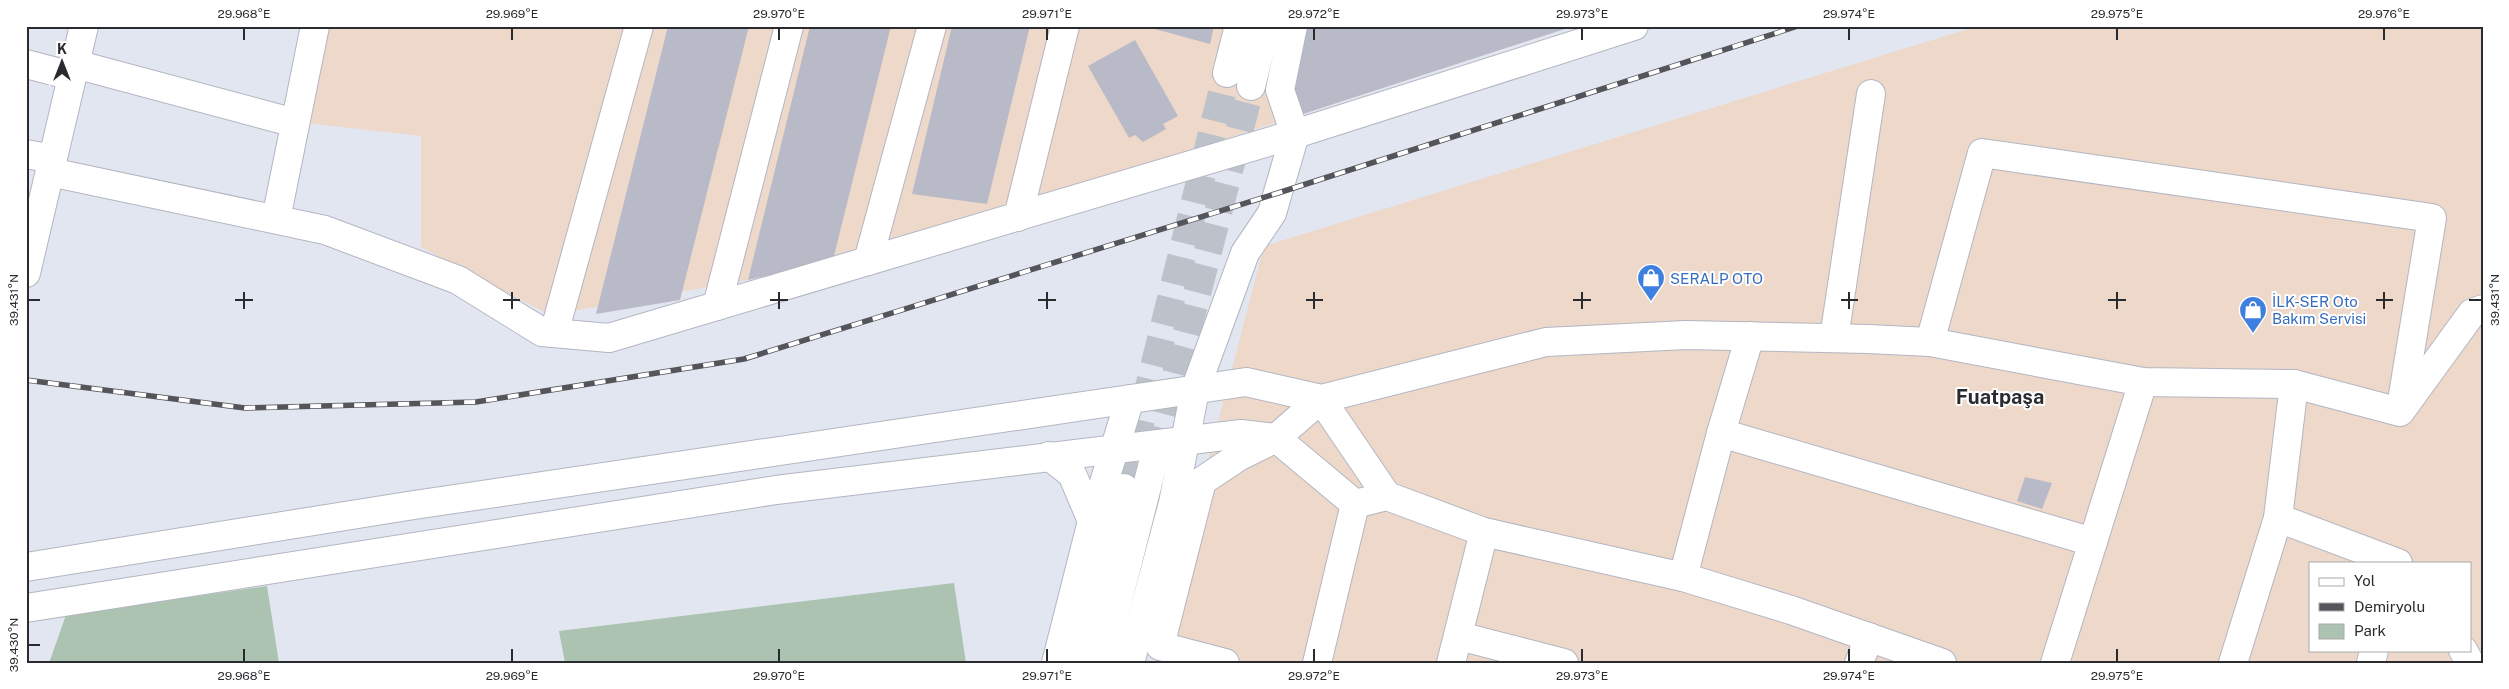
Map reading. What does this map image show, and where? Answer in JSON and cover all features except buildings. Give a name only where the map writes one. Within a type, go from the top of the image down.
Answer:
[{"type":"street","points":[[26,271],[84,26]]},
{"type":"street","points":[[276,219],[315,26]]},
{"type":"street","points":[[554,333],[639,26]]},
{"type":"street","points":[[717,306],[789,26]]},
{"type":"street","points":[[868,261],[932,26]]},
{"type":"street","points":[[1018,217],[1065,26]]},
{"type":"street","points":[[1227,73],[1239,26]]},
{"type":"street","points":[[1251,86],[1266,26]]},
{"type":"street","points":[[1130,663],[1173,503],[1195,390],[1245,253],[1272,213],[1294,134],[1280,90],[1293,26]]},
{"type":"street","points":[[26,154],[51,165],[326,230],[458,280],[542,332],[609,338],[1294,134],[1634,26]]},
{"type":"street","points":[[26,64],[74,70],[296,123]]},
{"type":"street","points":[[1834,338],[1870,94]]},
{"type":"street","points":[[1930,342],[1982,153],[2432,218],[2400,412]]},
{"type":"street","points":[[2400,412],[2472,313],[2483,309]]},
{"type":"street","points":[[1225,663],[1160,646],[1202,481],[1238,457],[1276,438],[1321,399],[1546,342],[1686,335],[1930,342],[2143,382],[2294,384],[2400,412]]},
{"type":"street","points":[[1683,577],[1721,433],[1750,336]]},
{"type":"street","points":[[26,568],[414,505],[1246,382],[1321,399],[1386,496]]},
{"type":"street","points":[[2055,663],[2143,382]]},
{"type":"street","points":[[2233,663],[2278,518],[2294,384]]},
{"type":"street","points":[[1056,663],[1092,522],[1130,399]]},
{"type":"street","points":[[1721,433],[2093,542]]},
{"type":"street","points":[[26,608],[776,490],[1241,434],[1276,438],[1355,504]]},
{"type":"street","points":[[1102,663],[1155,455]]},
{"type":"street","points":[[1049,456],[1072,474],[1092,522]]},
{"type":"street","points":[[1077,663],[1124,488]]},
{"type":"street","points":[[1355,504],[1386,496],[1484,532],[1683,577],[1869,637],[1942,663]]},
{"type":"street","points":[[1317,663],[1355,504]]},
{"type":"street","points":[[2278,518],[2397,562]]},
{"type":"street","points":[[1451,663],[1484,532]]},
{"type":"street","points":[[1458,636],[1564,663]]},
{"type":"street","points":[[1859,663],[1869,637]]},
{"type":"shaded area","points":[[307,26],[1573,26],[1185,152],[753,279],[550,315],[421,247],[421,136],[298,122]]},
{"type":"shaded area","points":[[1978,26],[2483,26],[2483,663],[1155,663],[1264,246]]},
{"type":"green space","points":[[954,583],[966,663],[565,663],[559,631]]},
{"type":"green space","points":[[267,586],[279,663],[49,663],[66,615]]},
{"type":"tunnel","points":[[1124,488],[1227,73]]},
{"type":"tunnel","points":[[1155,455],[1251,86]]},
{"type":"railway","points":[[26,380],[245,408],[476,402],[744,359],[1278,193],[1798,26]]},
{"type":"place","name":"SERALP OTO","points":[[1651,302]]},
{"type":"place","name":"İLK-SER Oto Bakım Servisi","points":[[2253,334]]},
{"type":"district","name":"Fuatpaşa","points":[[2000,397]]}]
